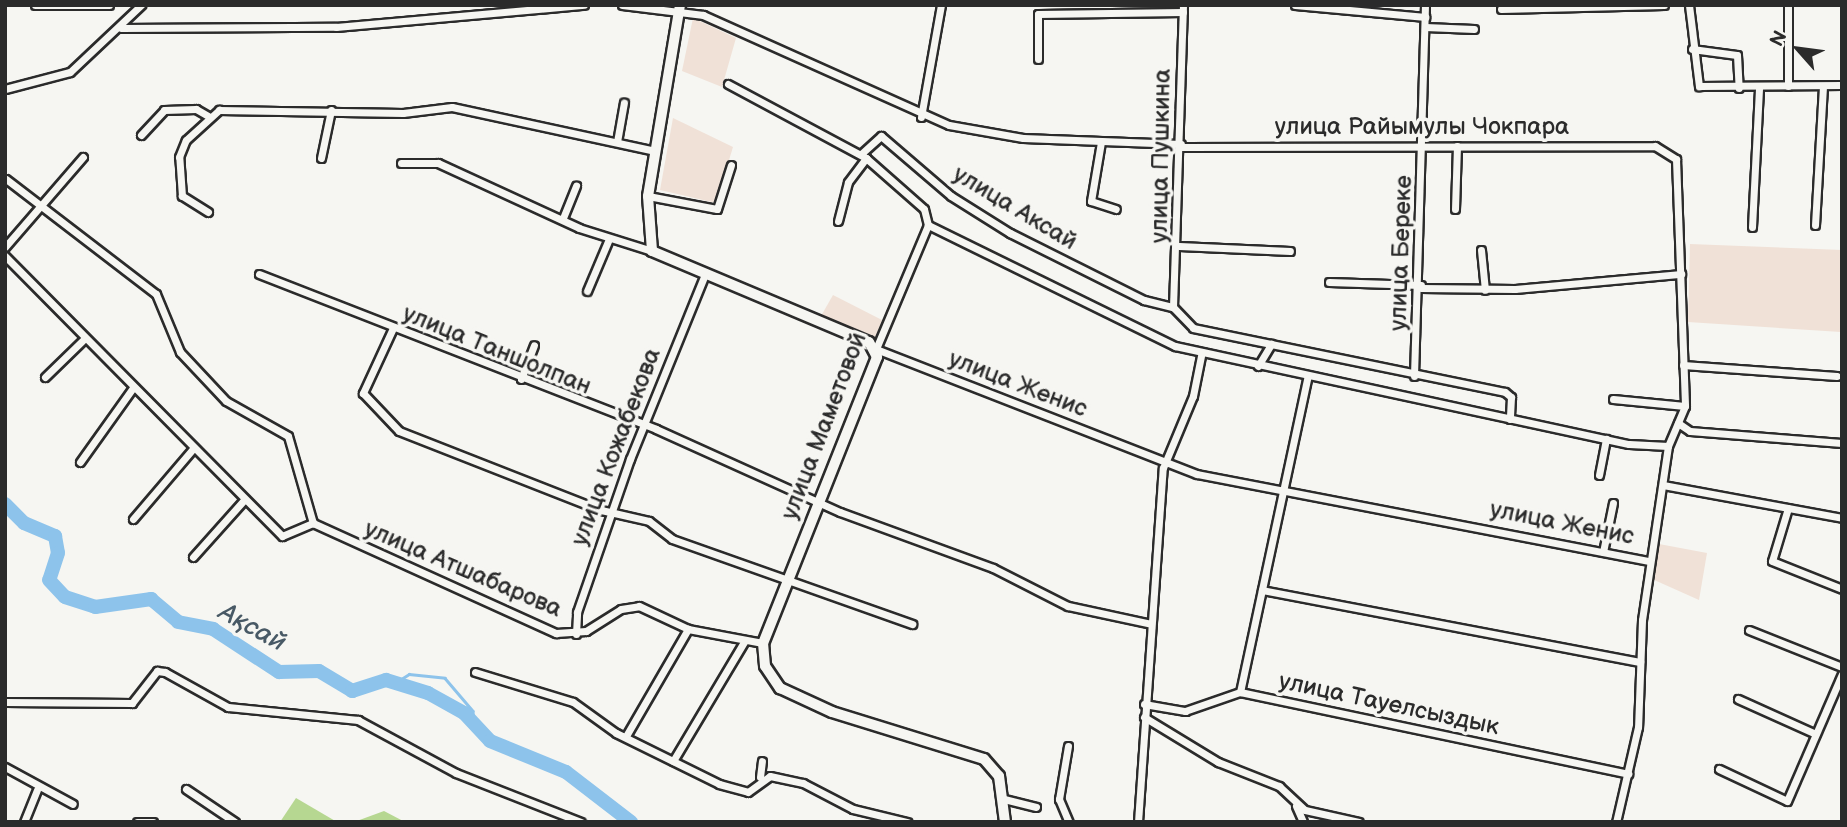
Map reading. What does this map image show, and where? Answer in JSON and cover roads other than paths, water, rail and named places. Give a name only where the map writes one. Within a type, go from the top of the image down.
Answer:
[{"type":"main road","points":[[652,251],[648,196],[679,7]]},
{"type":"main road","name":"улица Женис","points":[[652,251],[705,277],[876,349]]},
{"type":"main road","name":"улица Маметовой","points":[[762,643],[876,365],[876,349]]},
{"type":"main road","points":[[762,643],[765,666],[780,688],[875,726],[973,753],[993,766],[1004,799],[1005,822]]},
{"type":"street","points":[[35,5],[109,5]]},
{"type":"street","points":[[5,89],[70,72],[121,28],[141,5]]},
{"type":"street","points":[[121,28],[336,27],[584,5]]},
{"type":"street","name":"улица Райымулы Чокпара","points":[[622,5],[679,7],[921,117],[1023,138],[1181,146],[1663,148],[1680,170],[1681,274]]},
{"type":"street","points":[[921,117],[941,5]]},
{"type":"street","points":[[1295,5],[1425,17]]},
{"type":"street","name":"улица Береке","points":[[1414,376],[1421,287],[1425,5]]},
{"type":"street","points":[[1501,9],[1664,5]]},
{"type":"street","points":[[1689,5],[1692,49],[1699,86],[1739,88],[1842,85]]},
{"type":"street","points":[[1788,5],[1788,86]]},
{"type":"street","points":[[1038,59],[1038,14],[1183,9]]},
{"type":"street","name":"улица Пушкина","points":[[1173,307],[1179,246],[1183,9]]},
{"type":"street","points":[[1425,27],[1474,29]]},
{"type":"street","points":[[1692,49],[1737,55],[1739,88]]},
{"type":"street","points":[[728,84],[863,156],[848,182],[838,221]]},
{"type":"street","points":[[1815,225],[1823,86]]},
{"type":"street","points":[[1752,227],[1759,87]]},
{"type":"street","points":[[617,142],[624,103]]},
{"type":"street","points":[[208,212],[182,196],[177,176],[186,140],[208,116],[256,106],[331,110],[452,107],[655,151]]},
{"type":"street","points":[[141,135],[164,110],[196,109],[208,116]]},
{"type":"street","points":[[320,158],[331,110]]},
{"type":"street","name":"улица Аксай","points":[[1510,419],[1511,397],[1505,392],[1414,376],[1344,355],[1193,328],[1173,307],[1144,300],[1010,233],[951,197],[881,136],[863,156],[925,209],[928,225],[1201,356],[1606,439],[1668,446]]},
{"type":"street","points":[[1101,142],[1091,201],[1116,209]]},
{"type":"street","points":[[1455,209],[1457,146]]},
{"type":"street","points":[[5,247],[83,157]]},
{"type":"street","name":"улица Женис","points":[[401,163],[439,163],[610,239],[652,251]]},
{"type":"street","points":[[648,196],[716,209],[731,165]]},
{"type":"street","points":[[6,179],[39,208],[156,294],[180,352],[226,401],[288,436],[313,523],[282,536],[243,501],[82,341],[6,259]]},
{"type":"street","points":[[563,218],[576,185]]},
{"type":"street","name":"улица Маметовой","points":[[876,349],[928,225]]},
{"type":"street","points":[[587,291],[610,239]]},
{"type":"street","points":[[1179,246],[1290,251]]},
{"type":"street","points":[[1481,250],[1485,290]]},
{"type":"street","name":"улица Таншолпан","points":[[259,274],[644,427],[818,502],[993,568],[1069,606],[1151,624]]},
{"type":"street","points":[[1329,282],[1485,290],[1681,274],[1685,406],[1668,446],[1650,561],[1640,662],[1638,727],[1616,822]]},
{"type":"street","name":"улица Кожабекова","points":[[576,634],[577,612],[613,512],[644,427],[705,277]]},
{"type":"street","points":[[393,328],[363,393],[399,431],[787,581],[912,624]]},
{"type":"street","points":[[45,377],[82,341]]},
{"type":"street","points":[[1258,366],[1271,344]]},
{"type":"street","points":[[521,379],[534,345]]},
{"type":"street","name":"улица Женис","points":[[876,349],[1197,474],[1650,561]]},
{"type":"street","points":[[1138,822],[1144,704],[1165,461],[1193,396],[1201,356]]},
{"type":"street","points":[[1683,365],[1837,376]]},
{"type":"street","points":[[1144,704],[1185,711],[1240,692],[1308,376]]},
{"type":"street","points":[[80,462],[132,390]]},
{"type":"street","points":[[1613,399],[1685,406]]},
{"type":"street","points":[[1678,423],[1689,430],[1842,443]]},
{"type":"street","points":[[1599,475],[1606,439]]},
{"type":"street","points":[[133,519],[191,450]]},
{"type":"street","points":[[1663,485],[1842,519]]},
{"type":"street","points":[[193,557],[243,501]]},
{"type":"street","points":[[1603,552],[1613,503]]},
{"type":"street","points":[[1788,508],[1772,561],[1842,589]]},
{"type":"street","name":"улица Атшабарова","points":[[313,523],[556,633],[576,634],[629,606],[688,629],[744,642],[762,643]]},
{"type":"street","points":[[1262,590],[1640,662]]},
{"type":"street","points":[[626,736],[688,629]]},
{"type":"street","points":[[1749,630],[1842,667]]},
{"type":"street","points":[[673,761],[744,642]]},
{"type":"street","points":[[5,702],[132,703],[157,671],[165,672],[228,707],[358,720],[456,773],[581,822]]},
{"type":"street","points":[[475,672],[573,702],[626,736],[739,791],[754,789],[760,777],[762,761]]},
{"type":"street","points":[[1719,769],[1787,801],[1842,674]]},
{"type":"street","name":"улица Тауелсыздык","points":[[1240,692],[1628,774]]},
{"type":"street","points":[[1738,699],[1816,734]]},
{"type":"street","points":[[1144,717],[1218,762],[1279,786],[1296,806],[1303,822]]},
{"type":"street","points":[[1068,746],[1059,799],[1069,822]]},
{"type":"street","points":[[5,767],[37,790],[73,804]]},
{"type":"street","points":[[760,777],[803,783],[853,809],[907,822]]},
{"type":"street","points":[[186,789],[235,822]]},
{"type":"street","points":[[25,822],[37,790]]},
{"type":"street","points":[[1004,799],[1036,807]]},
{"type":"street","points":[[1296,806],[1359,822]]},
{"type":"street","points":[[137,822],[153,822]]},
{"type":"waterway","name":"Ақсай","points":[[5,504],[24,523],[55,536],[58,553],[49,580],[65,597],[95,607],[151,599],[178,622],[213,629],[279,672],[319,671],[352,691],[386,680],[428,693],[464,713],[490,741],[566,772],[631,822]]},
{"type":"waterway","points":[[398,681],[409,674],[445,678],[473,711],[474,725]]}]
